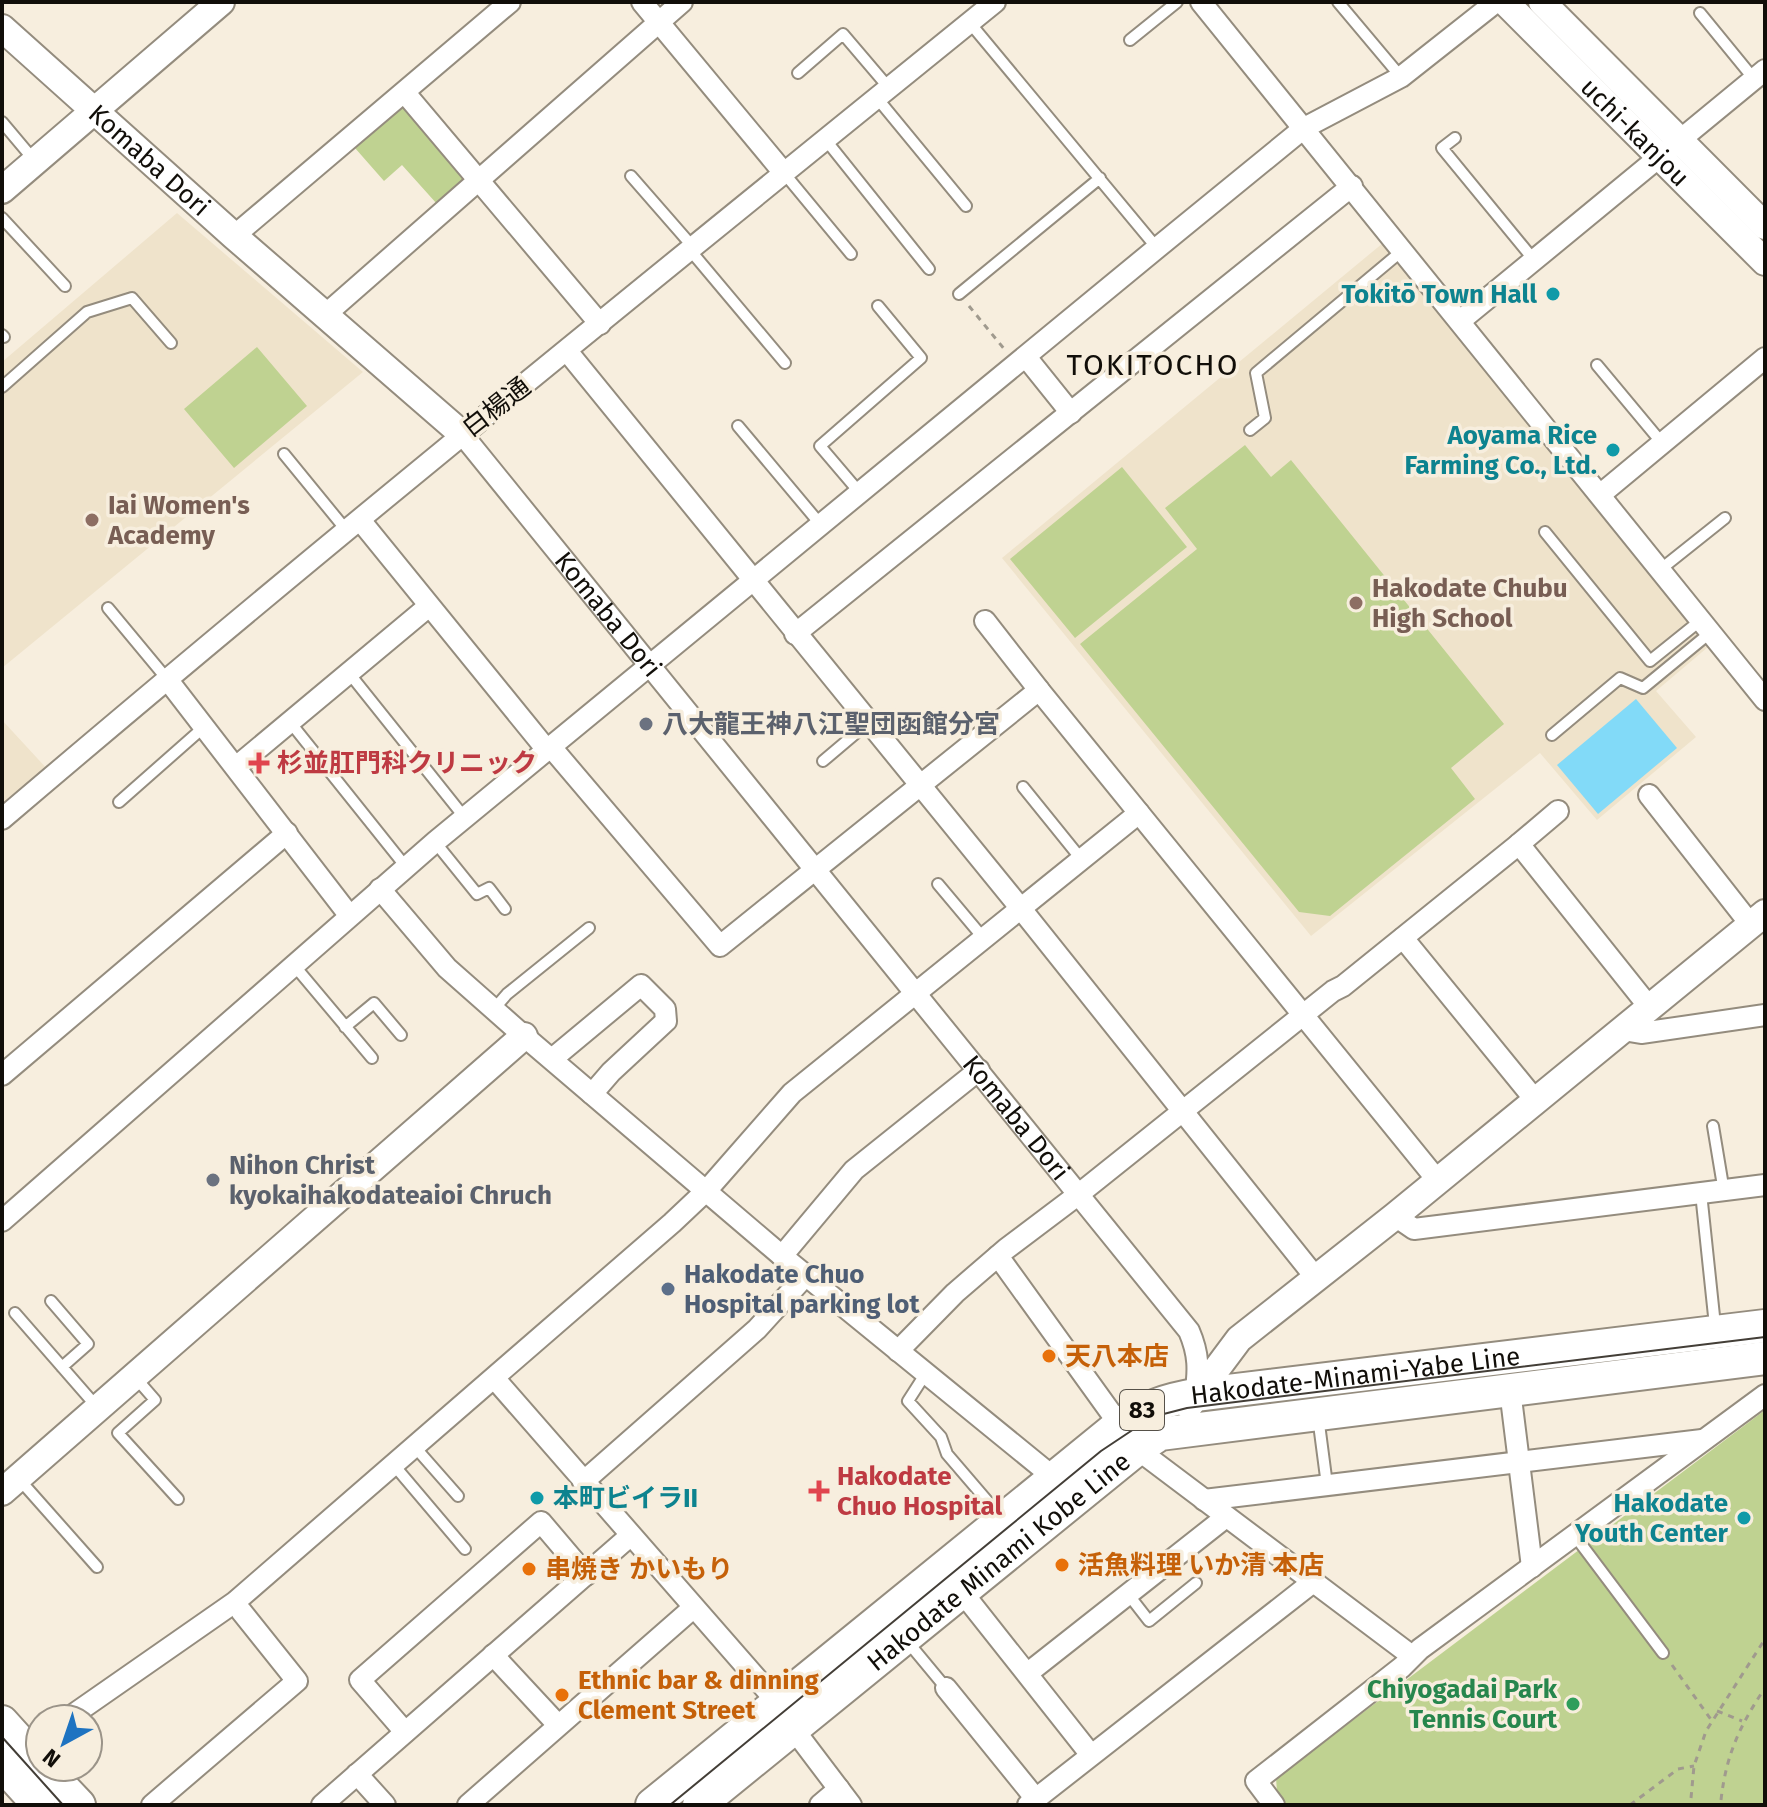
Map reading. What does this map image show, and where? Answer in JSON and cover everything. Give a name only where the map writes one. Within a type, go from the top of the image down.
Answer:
[{"type":"main road","name":"Hakodate-Minami-Yabe Line","points":[[652,1805],[786,1715],[1002,1519],[1066,1488],[1129,1436],[1148,1406],[1163,1400],[1195,1395],[1765,1326]]},
{"type":"main road","name":"Hakodate Minami Kobe Line","points":[[1129,1436],[1765,1358]]},
{"type":"main road","name":"Hakodate Minami Kobe Line","points":[[699,1805],[786,1715],[962,1592],[1066,1488]]},
{"type":"main road","points":[[2,1722],[24,1749]]},
{"type":"main road","points":[[35,1783],[39,1805]]},
{"type":"main road","points":[[57,1783],[79,1805]]},
{"type":"street","points":[[234,236],[510,2]]},
{"type":"street","points":[[642,2],[784,173]]},
{"type":"street","points":[[325,315],[682,2]]},
{"type":"street","name":"白楊通","points":[[2,819],[462,434],[995,2]]},
{"type":"street","points":[[1201,2],[1765,700]]},
{"type":"street","points":[[2,1221],[435,842],[1304,128],[1401,77],[1496,2]]},
{"type":"street","name":"uchi-kanjou","points":[[1505,2],[1670,148],[1765,262]]},
{"type":"street","points":[[1542,2],[1670,148],[1765,226]]},
{"type":"street","points":[[2,190],[208,6]]},
{"type":"street","name":"Komaba Dori","points":[[2,28],[234,236],[462,434],[1189,1331],[1199,1368],[1195,1395]]},
{"type":"street","points":[[1460,321],[1760,75]]},
{"type":"street","points":[[405,93],[600,324]]},
{"type":"street","points":[[795,634],[1352,186]]},
{"type":"street","points":[[567,351],[1022,910],[1316,1278]]},
{"type":"street","points":[[1601,494],[1765,358]]},
{"type":"street","points":[[1021,360],[1071,413]]},
{"type":"street","points":[[354,526],[429,606],[720,946],[1039,690]]},
{"type":"street","points":[[236,767],[429,606]]},
{"type":"street","points":[[985,621],[1438,1181]]},
{"type":"street","points":[[167,679],[349,915]]},
{"type":"street","points":[[1178,1430],[1195,1395],[1239,1339],[1395,1216],[1758,919],[1649,795]]},
{"type":"street","points":[[898,1351],[955,1293],[998,1256],[1403,938],[1558,811]]},
{"type":"street","points":[[90,1703],[235,1602],[672,1223],[707,1190],[792,1093],[1139,813]]},
{"type":"street","points":[[2,1075],[287,833]]},
{"type":"street","points":[[1519,844],[1650,1008]]},
{"type":"street","points":[[380,889],[447,968],[524,1036],[782,1256],[1066,1488]]},
{"type":"street","points":[[1403,938],[1536,1101]]},
{"type":"street","points":[[552,1059],[641,985],[665,1009],[666,1021],[592,1094]]},
{"type":"street","points":[[1623,1030],[1641,1033],[1765,1015]]},
{"type":"street","points":[[8,1481],[98,1409],[524,1036]]},
{"type":"street","points":[[782,1256],[854,1170],[979,1070]]},
{"type":"street","points":[[1395,1216],[1414,1229],[1765,1185]]},
{"type":"street","points":[[998,1256],[1129,1436],[1204,1500],[1412,1656]]},
{"type":"street","points":[[583,1482],[757,1329],[806,1275]]},
{"type":"street","points":[[495,1379],[786,1715],[845,1797],[820,1805]]},
{"type":"street","points":[[1510,1390],[1532,1567]]},
{"type":"street","points":[[1274,1805],[1256,1781],[1412,1656],[1765,1395]]},
{"type":"street","points":[[1204,1500],[1706,1439]]},
{"type":"street","points":[[1028,1673],[1226,1517]]},
{"type":"street","points":[[405,1732],[360,1680],[516,1543],[541,1522],[586,1575]]},
{"type":"street","points":[[322,1805],[630,1536]]},
{"type":"street","points":[[946,1688],[1032,1802],[1313,1582]]},
{"type":"street","points":[[962,1592],[1091,1755]]},
{"type":"street","points":[[468,1805],[693,1608]]},
{"type":"street","points":[[152,1805],[297,1681],[241,1611]]},
{"type":"street","points":[[493,1655],[558,1725]]},
{"type":"street","points":[[357,1774],[385,1805]]},
{"type":"lane","points":[[1130,40],[1177,2]]},
{"type":"lane","points":[[1338,2],[1401,77]]},
{"type":"lane","points":[[1700,13],[1760,75]]},
{"type":"lane","points":[[970,23],[1157,248]]},
{"type":"lane","points":[[798,73],[843,34],[966,206]]},
{"type":"lane","points":[[2,122],[35,162]]},
{"type":"lane","points":[[1455,138],[1442,148],[1534,260]]},
{"type":"lane","points":[[825,139],[929,269]]},
{"type":"lane","points":[[784,173],[851,254]]},
{"type":"lane","points":[[631,176],[785,363]]},
{"type":"lane","points":[[959,294],[1100,178]]},
{"type":"lane","points":[[2,218],[65,286]]},
{"type":"lane","points":[[1250,430],[1265,418],[1256,373],[1403,250]]},
{"type":"lane","points":[[2,387],[87,312],[132,298],[171,343]]},
{"type":"lane","points":[[860,493],[820,446],[921,358],[878,306]]},
{"type":"lane","points":[[1597,365],[1662,443]]},
{"type":"lane","points":[[738,426],[821,525]]},
{"type":"lane","points":[[284,454],[354,526]]},
{"type":"lane","points":[[1661,569],[1725,518]]},
{"type":"lane","points":[[1545,532],[1650,661],[1706,626]]},
{"type":"lane","points":[[108,608],[167,679]]},
{"type":"lane","points":[[1552,735],[1620,678],[1643,688],[1706,626]]},
{"type":"lane","points":[[349,673],[465,818]]},
{"type":"lane","points":[[290,722],[406,867]]},
{"type":"lane","points":[[823,761],[868,723]]},
{"type":"lane","points":[[119,802],[204,727]]},
{"type":"lane","points":[[1023,787],[1082,860]]},
{"type":"lane","points":[[435,842],[477,894],[489,888],[505,909]]},
{"type":"lane","points":[[938,884],[985,940]]},
{"type":"lane","points":[[494,1009],[507,994],[589,928]]},
{"type":"lane","points":[[293,964],[372,1058]]},
{"type":"lane","points":[[345,1027],[374,1003],[401,1035]]},
{"type":"lane","points":[[1713,1126],[1722,1180]]},
{"type":"lane","points":[[1701,1193],[1714,1316]]},
{"type":"lane","points":[[51,1301],[88,1344],[62,1367]]},
{"type":"lane","points":[[15,1313],[98,1409]]},
{"type":"lane","points":[[926,1373],[908,1401],[941,1437],[947,1454],[1002,1519]]},
{"type":"lane","points":[[135,1377],[155,1400],[118,1433],[178,1499]]},
{"type":"lane","points":[[1319,1424],[1327,1485]]},
{"type":"lane","points":[[414,1446],[458,1496]]},
{"type":"lane","points":[[393,1464],[465,1549]]},
{"type":"lane","points":[[8,1481],[97,1567]]},
{"type":"lane","points":[[1575,1536],[1663,1653]]},
{"type":"lane","points":[[1128,1594],[1149,1621],[1196,1583]]},
{"type":"lane","points":[[912,1647],[946,1688]]},
{"type":"path","points":[[959,294],[1021,360]]},
{"type":"path","points":[[1691,1798],[1694,1766],[1712,1721],[1765,1639]]},
{"type":"path","points":[[1663,1653],[1712,1721]]},
{"type":"path","points":[[1721,1800],[1725,1769],[1742,1721],[1765,1688]]},
{"type":"path","points":[[1717,1711],[1742,1721]]},
{"type":"path","points":[[1630,1805],[1678,1769],[1694,1766]]},
{"type":"shaded area","name":"Iai Women's Academy","points":[[177,213],[363,372],[2,668],[2,362]]},
{"type":"shaded area","name":"Hakodate Chubu High School","points":[[1383,243],[1708,647],[1656,691],[1696,737],[1597,820],[1540,753],[1311,936],[1002,558]]},
{"type":"shaded area","points":[[2,720],[49,771],[2,811]]},
{"type":"green space","points":[[404,106],[470,174],[437,204],[402,165],[384,181],[355,148]]},
{"type":"green space","points":[[257,347],[307,406],[234,468],[184,409]]},
{"type":"green space","points":[[1245,445],[1271,477],[1291,460],[1504,724],[1451,768],[1475,799],[1330,916],[1299,912],[1080,644],[1197,549],[1165,508]]},
{"type":"green space","points":[[1122,467],[1187,547],[1075,638],[1010,559]]},
{"type":"green space","points":[[1765,1410],[1765,1805],[1286,1805],[1277,1792],[1276,1778]]},
{"type":"water","points":[[1636,699],[1677,748],[1598,814],[1557,765]]},
{"type":"tram line","points":[[670,1805],[1101,1451],[1152,1417],[1187,1408],[1765,1337]]},
{"type":"tram line","points":[[2,1737],[63,1805]]},
{"type":"place","name":"Tokitō Town Hall","points":[[1553,294]]},
{"type":"place","name":"Aoyama Rice Farming Co., Ltd.","points":[[1613,450]]},
{"type":"place","name":"Iai Women's Academy","points":[[92,520]]},
{"type":"place","name":"Hakodate Chubu High School","points":[[1356,603]]},
{"type":"place","name":"八大龍王神八江聖団函館分宮","points":[[646,724]]},
{"type":"place","name":"杉並肛門科クリニック","points":[[259,763]]},
{"type":"place","name":"Nihon Christ kyokaihakodateaioi Chruch","points":[[213,1180]]},
{"type":"place","name":"Hakodate Chuo Hospital parking lot","points":[[668,1289]]},
{"type":"place","name":"天八本店","points":[[1049,1356]]},
{"type":"place","name":"Hakodate Chuo Hospital","points":[[819,1491]]},
{"type":"place","name":"本町ビイラII","points":[[537,1498]]},
{"type":"place","name":"Hakodate Youth Center","points":[[1744,1518]]},
{"type":"place","name":"活魚料理 いか清 本店","points":[[1062,1565]]},
{"type":"place","name":"串焼き かいもり","points":[[529,1569]]},
{"type":"place","name":"Ethnic bar & dinning Clement Street","points":[[562,1695]]},
{"type":"place","name":"Chiyogadai Park Tennis Court","points":[[1573,1704]]},
{"type":"district","name":"TOKITOCHO","points":[[1153,365]]}]
